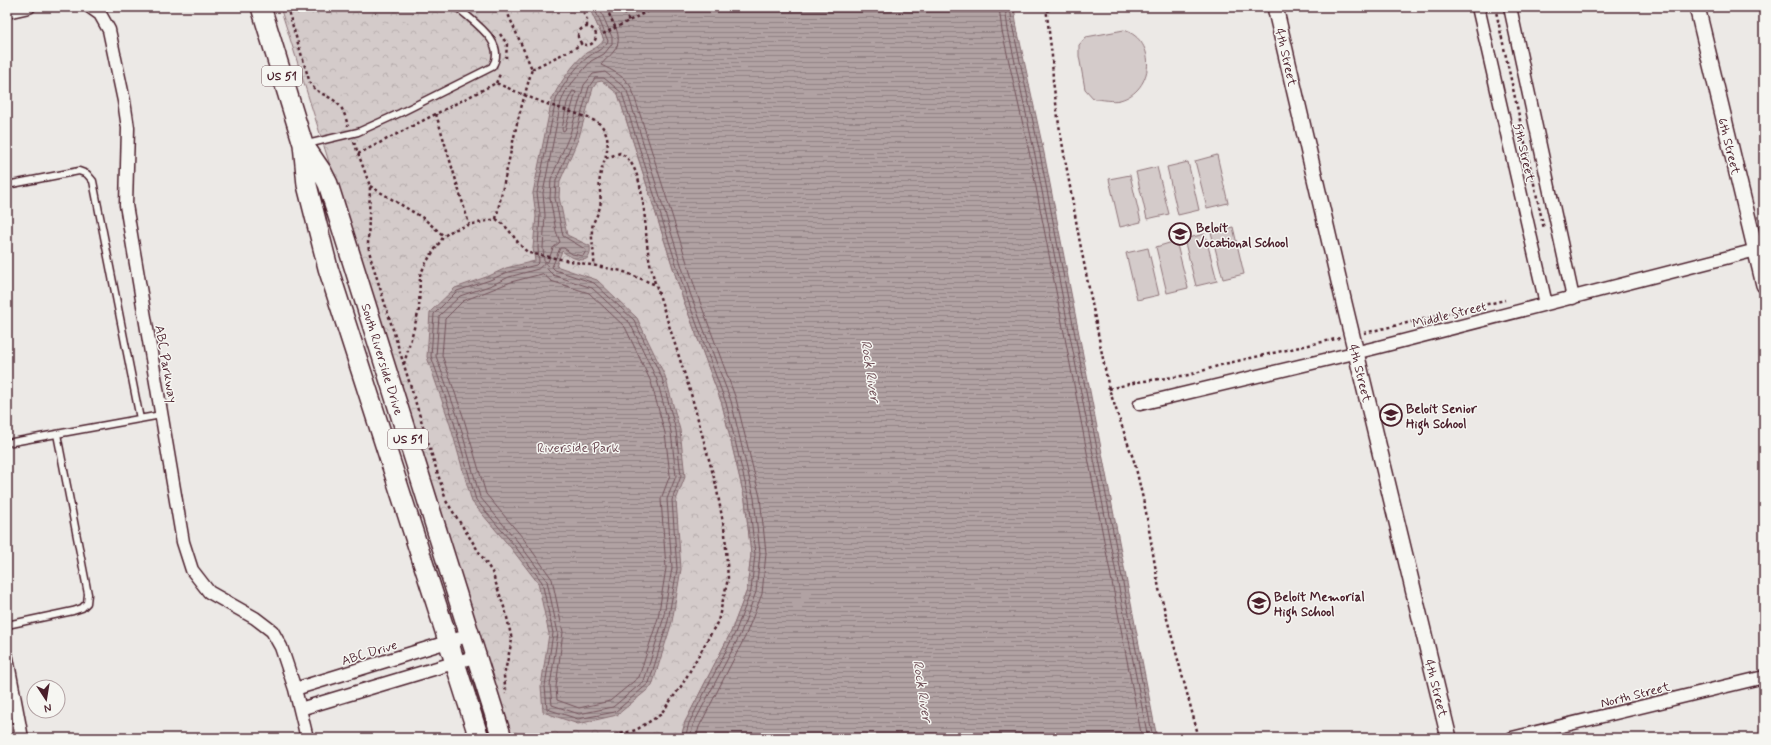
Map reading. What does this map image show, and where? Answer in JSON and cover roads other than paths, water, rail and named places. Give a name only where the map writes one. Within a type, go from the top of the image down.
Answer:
[{"type":"main road","name":"South Riverside Drive","points":[[261,7],[303,144],[307,185],[328,268],[479,738]]},
{"type":"main road","name":"South Riverside Drive","points":[[303,144],[322,172],[328,184],[502,738]]},
{"type":"street","points":[[7,12],[29,7]]},
{"type":"street","name":"ABC Parkway","points":[[90,7],[100,14],[109,30],[124,101],[128,128],[126,204],[183,542],[192,570],[209,592],[255,618],[272,631],[281,647],[295,689]]},
{"type":"street","name":"4th Street","points":[[1275,7],[1449,738]]},
{"type":"street","name":"5th Street","points":[[1478,7],[1546,304]]},
{"type":"street","name":"5th Street","points":[[1510,7],[1573,298]]},
{"type":"street","name":"6th Street","points":[[1696,7],[1760,249],[1764,285]]},
{"type":"street","name":"Middle Street","points":[[1140,404],[1573,298],[1760,249]]},
{"type":"street","name":"ABC Drive","points":[[295,689],[470,635]]},
{"type":"street","points":[[300,709],[477,656]]},
{"type":"street","points":[[7,658],[22,738]]},
{"type":"street","name":"North Street","points":[[1512,738],[1764,677]]},
{"type":"street","points":[[295,689],[307,738]]},
{"type":"lane","points":[[303,144],[351,133],[400,114],[492,67],[496,61],[497,54],[493,40],[457,7]]},
{"type":"lane","points":[[7,185],[79,171],[87,174],[93,181],[140,419]]},
{"type":"lane","points":[[7,443],[161,415]]},
{"type":"lane","points":[[7,626],[73,611],[82,608],[88,603],[88,594],[57,434]]},
{"type":"water","name":"Rock River","points":[[589,7],[1014,7],[1017,28],[1044,153],[1157,738],[681,738],[685,722],[731,632],[747,590],[751,554],[745,500],[722,404],[682,296],[618,94],[602,81],[597,82],[593,88],[579,137],[560,181],[559,197],[567,235],[590,246],[590,253],[585,260],[580,260],[562,251],[556,266],[597,280],[637,318],[665,376],[680,430],[685,477],[676,500],[681,569],[672,622],[652,686],[617,715],[578,724],[543,712],[541,686],[549,634],[538,583],[472,502],[449,421],[427,357],[430,312],[455,288],[489,276],[506,268],[535,261],[533,248],[536,216],[533,193],[552,99],[562,81],[576,62],[604,40]]},
{"type":"place","name":"Beloit Vocational School","points":[[1180,234]]},
{"type":"place","name":"Beloit Senior High School","points":[[1391,415]]},
{"type":"place","name":"Beloit Memorial High School","points":[[1259,603]]},
{"type":"park label","name":"Riverside Park","points":[[578,447]]}]
